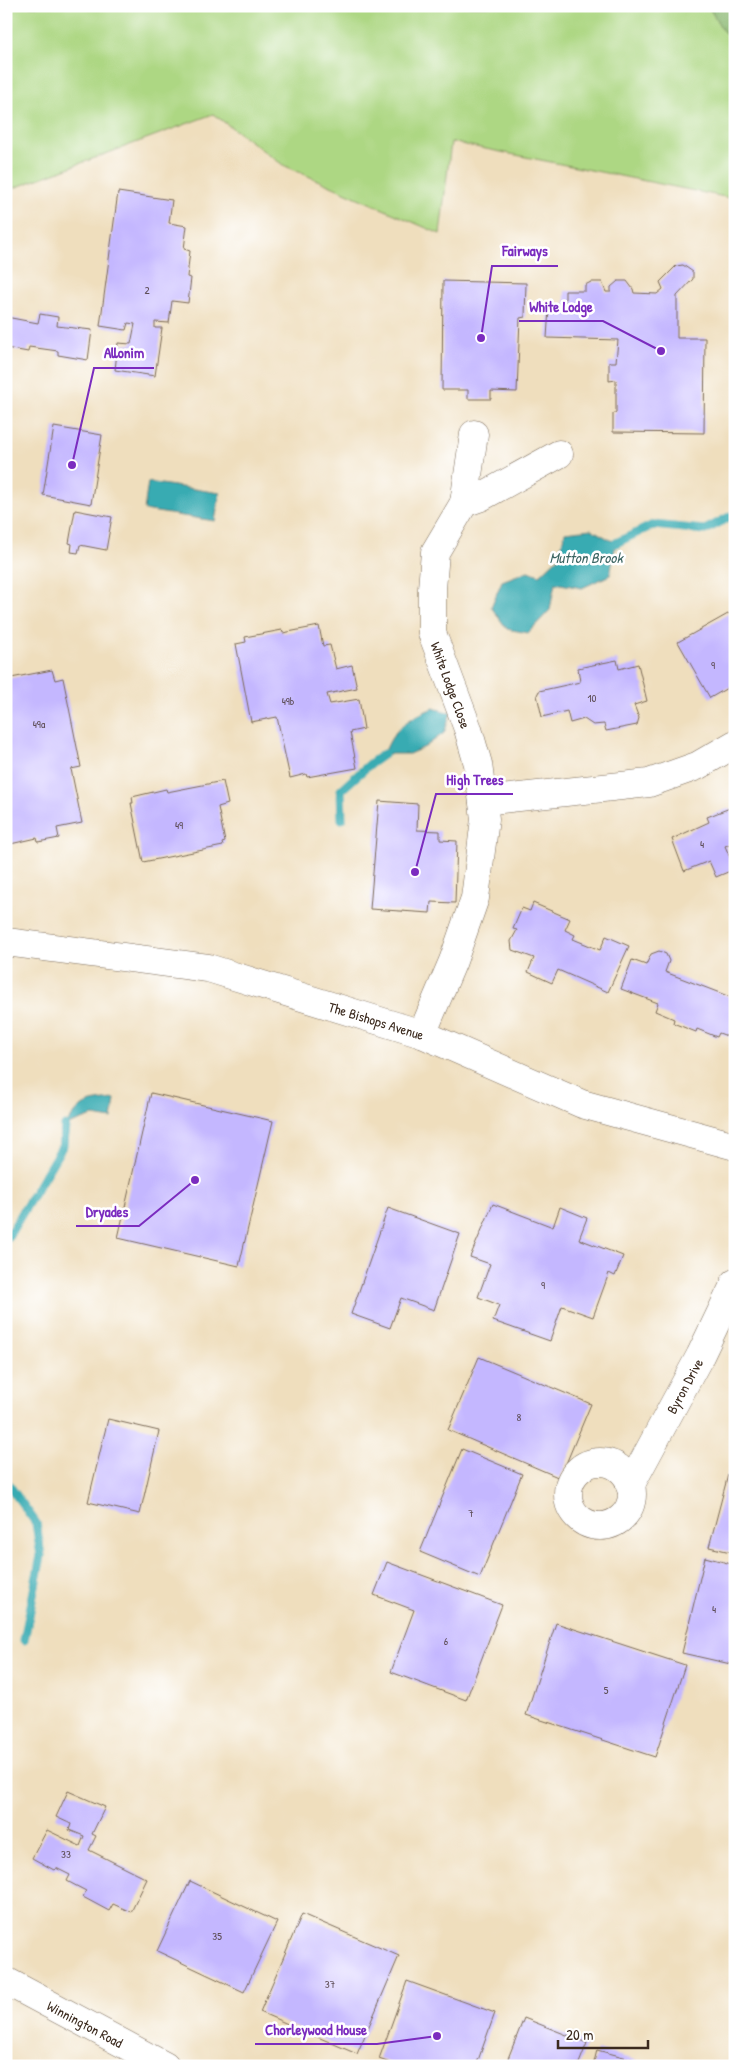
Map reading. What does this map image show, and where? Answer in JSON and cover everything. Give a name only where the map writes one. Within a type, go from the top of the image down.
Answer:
[{"type":"street","points":[[474,434],[464,503],[481,497],[559,454]]},
{"type":"street","name":"White Lodge Close","points":[[422,1034],[453,961],[475,898],[485,819],[478,764],[432,633],[432,589],[435,552],[464,503]]},
{"type":"street","points":[[482,801],[649,783],[697,766],[735,744]]},
{"type":"street","name":"The Bishops Avenue","points":[[6,942],[208,968],[422,1034],[582,1104],[735,1146]]},
{"type":"street","name":"Byron Drive","points":[[630,1486],[700,1356],[735,1283]]},
{"type":"street","name":"Winnington Road","points":[[6,1981],[165,2066]]},
{"type":"green space","points":[[6,6],[735,6],[735,199],[451,142],[440,234],[283,165],[213,114],[6,191]]},
{"type":"green space","points":[[708,6],[735,6],[735,41],[723,31]]},
{"type":"water","points":[[148,482],[220,493],[215,521],[144,510]]},
{"type":"water","name":"Mutton Brook","points":[[591,529],[616,543],[610,575],[582,588],[555,583],[550,610],[528,633],[507,629],[491,607],[502,581],[528,571],[540,575],[558,558],[565,532]]},
{"type":"water","points":[[433,708],[451,713],[444,733],[425,747],[409,754],[384,754],[397,730],[409,720]]},
{"type":"water","points":[[115,1099],[112,1119],[93,1116],[65,1126],[76,1112],[86,1104]]},
{"type":"building","points":[[118,192],[172,200],[169,223],[187,226],[184,249],[190,251],[187,277],[191,278],[188,303],[172,301],[169,323],[155,322],[155,328],[162,328],[155,376],[115,370],[118,343],[131,344],[135,324],[128,323],[126,330],[100,326]]},
{"type":"building","points":[[683,265],[693,272],[693,279],[677,296],[677,338],[705,338],[704,433],[613,432],[613,414],[616,412],[616,380],[609,381],[609,362],[616,362],[618,340],[547,338],[549,308],[565,308],[565,291],[585,291],[585,285],[591,282],[602,282],[606,292],[611,292],[611,287],[618,281],[627,281],[634,293],[657,294],[663,289],[660,282],[676,266]]},
{"type":"building","points":[[443,281],[526,283],[525,317],[520,318],[517,392],[491,391],[491,399],[468,399],[468,390],[442,390]]},
{"type":"building","points":[[40,314],[58,317],[57,326],[92,330],[88,360],[58,355],[58,351],[29,347],[28,352],[6,348],[6,317],[38,323]]},
{"type":"building","points":[[54,427],[102,435],[91,504],[43,495]]},
{"type":"building","points":[[75,510],[112,517],[106,550],[80,545],[78,553],[71,552],[72,544],[69,543]]},
{"type":"building","points":[[735,610],[735,693],[733,694],[729,687],[710,698],[678,642]]},
{"type":"building","points":[[319,626],[323,646],[330,645],[336,669],[352,665],[357,688],[327,694],[330,704],[359,699],[364,729],[350,732],[357,768],[307,777],[306,774],[290,778],[277,717],[251,722],[236,644],[246,642],[245,637],[282,630],[283,633]]},
{"type":"building","points":[[617,660],[619,669],[638,664],[647,701],[634,705],[639,718],[637,725],[606,731],[604,724],[593,725],[584,719],[570,723],[567,711],[542,717],[537,695],[539,691],[580,682],[578,668]]},
{"type":"building","points":[[52,670],[55,680],[63,678],[81,767],[71,769],[82,823],[57,828],[59,838],[38,842],[37,838],[6,845],[6,679]]},
{"type":"building","points":[[223,781],[228,804],[218,807],[225,842],[222,843],[223,846],[143,862],[131,803],[133,803],[132,797],[166,789],[167,792]]},
{"type":"building","points":[[379,801],[418,804],[417,830],[440,831],[440,840],[457,841],[455,903],[431,902],[430,913],[370,909]]},
{"type":"building","points":[[730,808],[732,811],[735,810],[735,842],[725,846],[735,869],[716,877],[709,861],[684,871],[672,839],[709,822],[707,817]]},
{"type":"building","points":[[533,903],[570,919],[565,930],[575,935],[573,939],[600,950],[606,936],[629,946],[608,992],[558,970],[552,983],[528,972],[534,958],[512,950],[511,941],[517,930],[513,929],[522,908],[530,911]]},
{"type":"building","points":[[659,951],[666,954],[669,961],[665,972],[733,998],[735,994],[735,1039],[719,1033],[717,1037],[697,1029],[696,1032],[673,1023],[674,1019],[655,1011],[658,1003],[621,989],[632,960],[646,965],[651,954]]},
{"type":"building","points":[[151,1093],[273,1121],[239,1266],[118,1238]]},
{"type":"building","points":[[493,1204],[553,1227],[560,1207],[587,1218],[579,1239],[623,1256],[615,1276],[609,1273],[593,1317],[562,1306],[550,1341],[493,1321],[499,1305],[478,1297],[490,1264],[470,1257]]},
{"type":"building","points":[[388,1208],[460,1234],[434,1310],[401,1298],[390,1328],[351,1314]]},
{"type":"building","points":[[479,1357],[591,1404],[560,1478],[448,1430]]},
{"type":"building","points":[[108,1419],[159,1431],[140,1514],[88,1502]]},
{"type":"building","points":[[462,1449],[522,1474],[480,1577],[420,1552]]},
{"type":"building","points":[[735,1452],[735,1553],[709,1547]]},
{"type":"building","points":[[705,1557],[735,1565],[735,1665],[682,1653]]},
{"type":"building","points":[[387,1562],[502,1605],[466,1700],[391,1672],[414,1610],[374,1595]]},
{"type":"building","points":[[556,1623],[685,1665],[655,1757],[526,1715]]},
{"type":"building","points":[[68,1791],[105,1807],[92,1834],[96,1836],[89,1850],[147,1879],[131,1912],[113,1904],[109,1911],[83,1897],[86,1891],[67,1881],[70,1875],[56,1868],[54,1870],[32,1858],[47,1830],[80,1846],[84,1836],[69,1830],[71,1824],[56,1817]]},
{"type":"building","points":[[190,1881],[277,1922],[244,1992],[157,1951]]},
{"type":"building","points":[[302,1914],[399,1956],[357,2054],[260,2012]]},
{"type":"building","points":[[407,1981],[495,2013],[476,2066],[398,2066],[379,2059]]},
{"type":"building","points":[[524,2018],[587,2043],[578,2066],[505,2066]]},
{"type":"building","points":[[597,2050],[654,2065],[593,2066]]},
{"type":"waterway","name":"Mutton Brook","points":[[616,543],[653,525],[705,530],[735,514]]},
{"type":"waterway","name":"Mutton Brook","points":[[342,819],[341,790],[384,754]]},
{"type":"waterway","name":"Mutton Brook","points":[[8,1237],[63,1145],[65,1126]]},
{"type":"waterway","name":"Mutton Brook","points":[[6,1481],[36,1523],[41,1556],[24,1640]]},
{"type":"place","name":"Fairways","points":[[481,338]]},
{"type":"place","name":"White Lodge","points":[[661,351]]},
{"type":"place","name":"Allonim","points":[[72,465]]},
{"type":"place","name":"High Trees","points":[[415,872]]},
{"type":"place","name":"Dryades","points":[[195,1180]]},
{"type":"place","name":"Chorleywood House","points":[[437,2036]]}]
